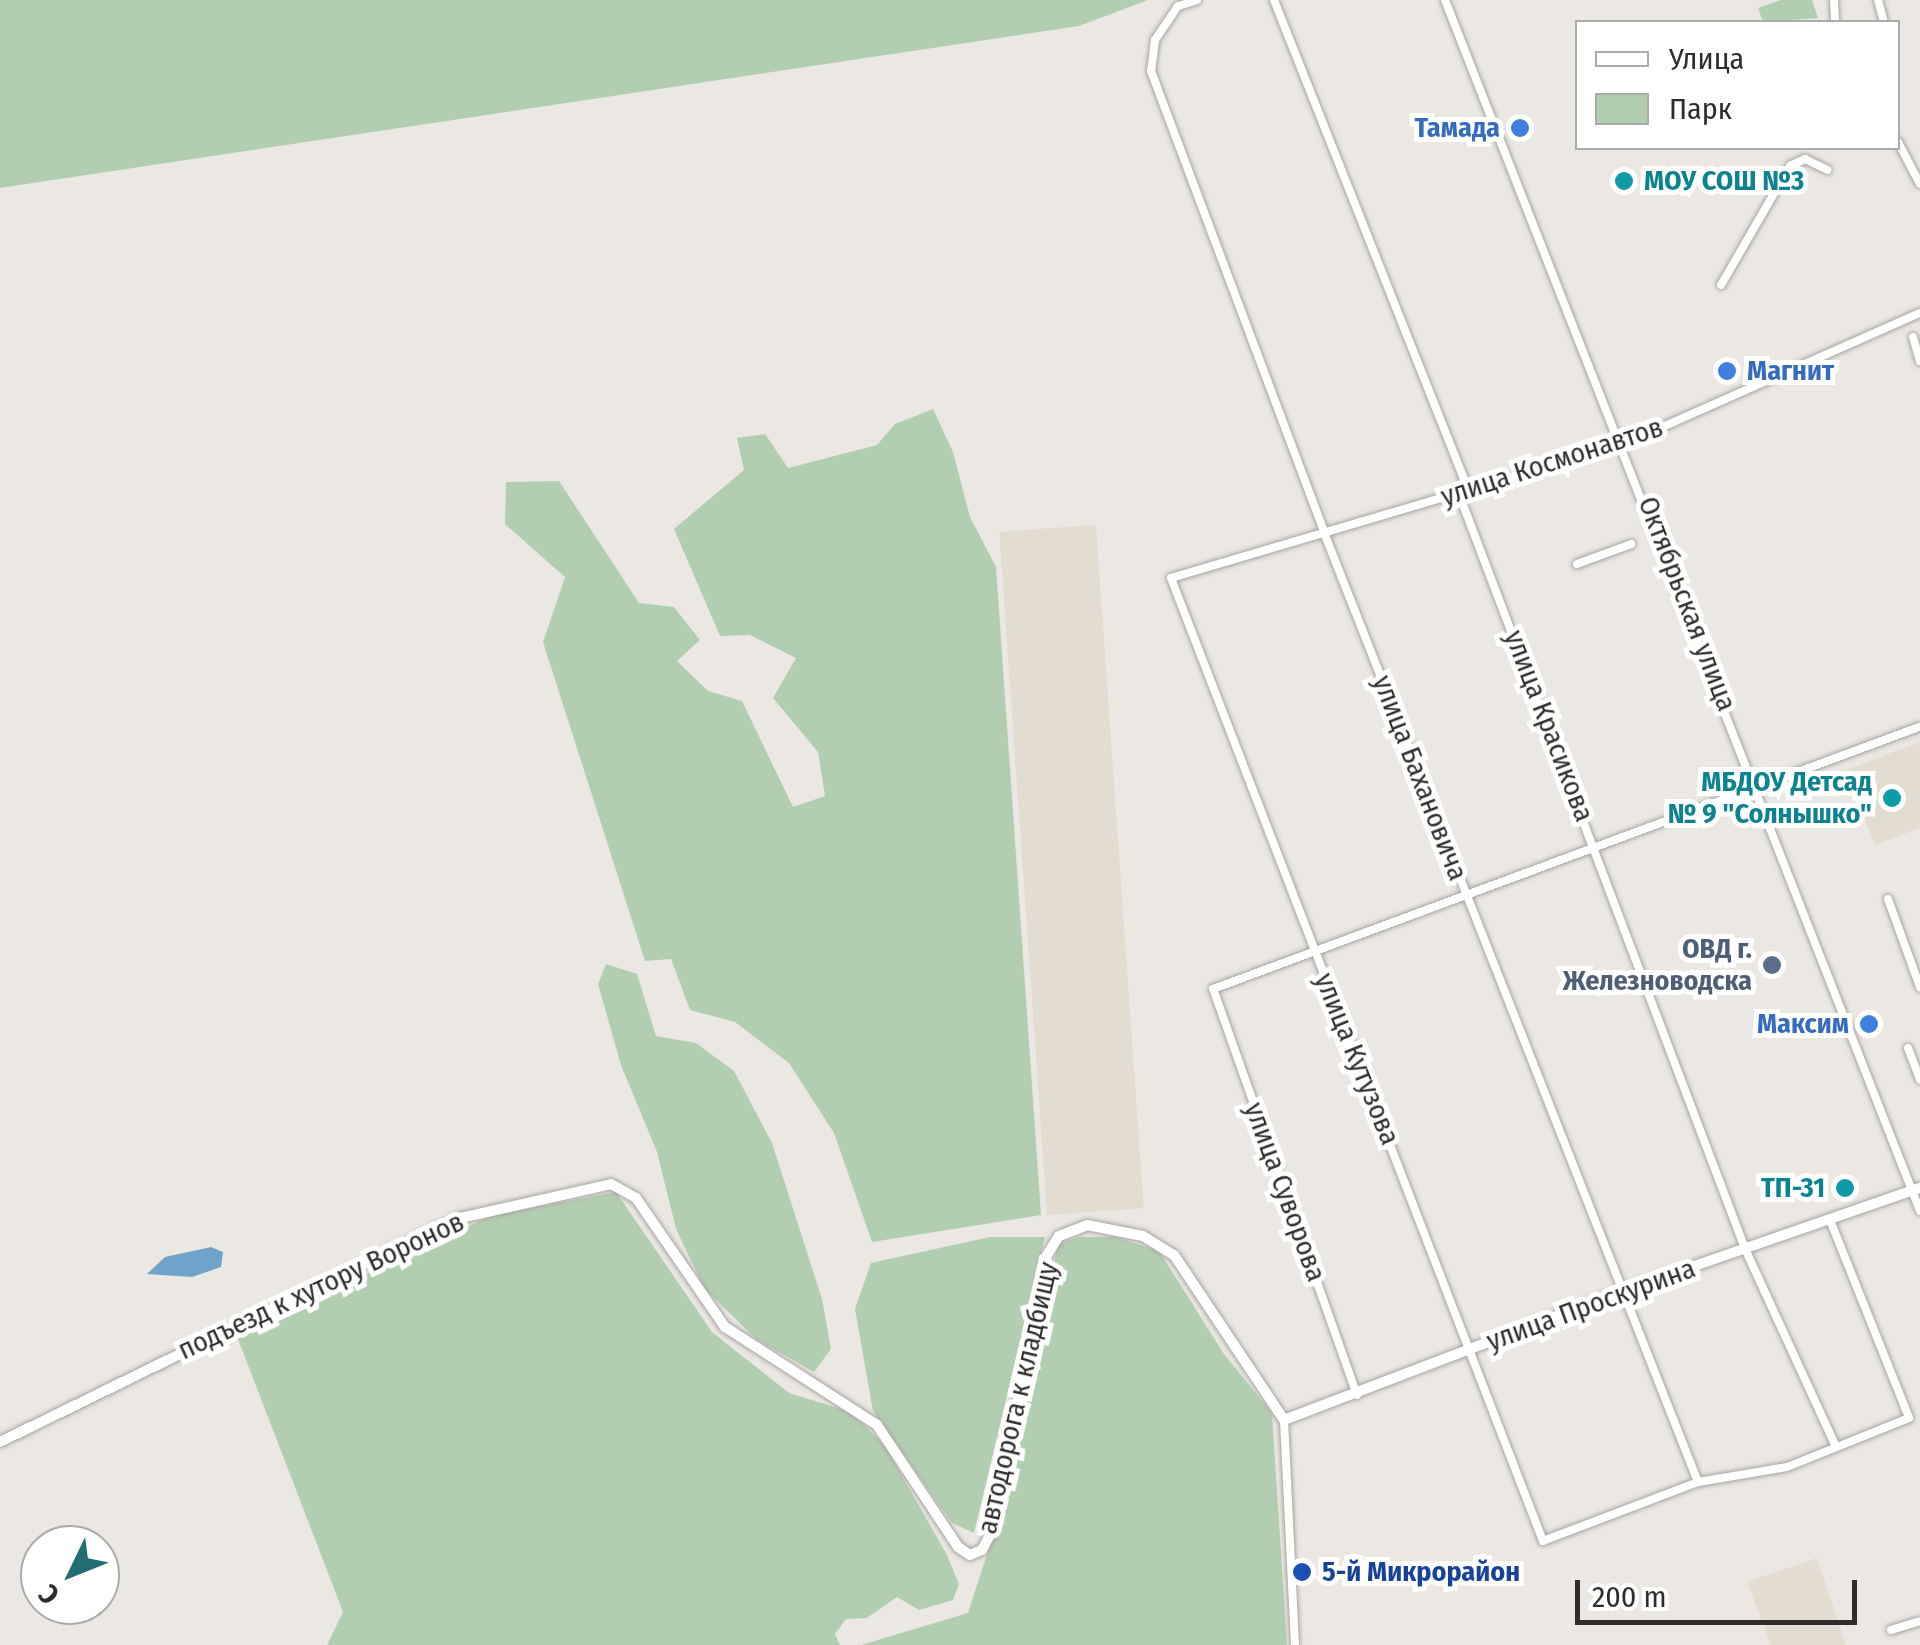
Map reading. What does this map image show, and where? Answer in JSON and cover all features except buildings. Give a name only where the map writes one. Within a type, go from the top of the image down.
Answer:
[{"type":"street","name":"улица Бахановича","points":[[1197,0],[1178,6],[1155,40],[1152,70],[1325,535],[1698,1482]]},
{"type":"street","name":"Октябрьская улица","points":[[1446,0],[1916,1189],[1920,1210]]},
{"type":"street","name":"улица Красикова","points":[[1275,2],[1464,479],[1459,494],[1597,849],[1746,1250],[1836,1447]]},
{"type":"street","points":[[1900,146],[1920,184]]},
{"type":"street","points":[[1721,285],[1790,166],[1806,160],[1828,170]]},
{"type":"street","name":"улица Космонавтов","points":[[1171,578],[1624,444],[1920,313]]},
{"type":"street","points":[[1913,338],[1920,361]]},
{"type":"street","points":[[1576,564],[1630,544]]},
{"type":"street","name":"улица Кутузова","points":[[1171,578],[1313,952],[1473,1347],[1543,1540],[1698,1482]]},
{"type":"street","points":[[1313,952],[1759,789],[1919,726]]},
{"type":"street","points":[[1887,903],[1918,986]]},
{"type":"street","name":"улица Суворова","points":[[1313,952],[1213,989],[1357,1394]]},
{"type":"street","points":[[1908,1048],[1920,1080]]},
{"type":"street","name":"подъезд к хутору Воронов","points":[[0,1442],[456,1220],[611,1184],[636,1198],[725,1327],[877,1425],[958,1547],[970,1555]]},
{"type":"street","name":"улица Проскурина","points":[[1284,1420],[1622,1291],[1916,1189]]},
{"type":"street","points":[[1698,1482],[1787,1467],[1910,1418],[1830,1220]]},
{"type":"street","name":"автодорога к кладбищу","points":[[970,1555],[982,1550],[992,1531],[1047,1256],[1059,1236],[1087,1224],[1142,1236],[1174,1255],[1284,1420]]},
{"type":"street","points":[[1284,1420],[1295,1645]]},
{"type":"street","points":[[1890,1630],[1920,1621]]},
{"type":"shaded area","points":[[1096,525],[1144,1208],[1047,1215],[999,532]]},
{"type":"shaded area","points":[[1920,742],[1920,828],[1875,845],[1846,770]]},
{"type":"shaded area","points":[[1817,1558],[1846,1645],[1771,1645],[1747,1582]]},
{"type":"green space","points":[[0,0],[1148,0],[1079,26],[0,188]]},
{"type":"green space","points":[[1781,0],[1812,0],[1818,18],[1762,20],[1758,8]]},
{"type":"green space","points":[[933,409],[953,452],[970,517],[996,567],[1041,1215],[872,1242],[834,1133],[789,1063],[735,1022],[690,1010],[671,959],[645,961],[543,642],[565,577],[505,524],[506,482],[559,481],[639,603],[674,607],[700,640],[677,661],[708,691],[742,701],[793,807],[825,796],[818,752],[773,698],[796,658],[750,635],[720,636],[674,529],[744,470],[737,438],[765,434],[788,468],[877,445],[895,424]]},
{"type":"green space","points":[[606,964],[637,974],[656,1036],[696,1043],[734,1071],[772,1143],[822,1299],[831,1349],[814,1372],[756,1339],[704,1288],[676,1229],[657,1152],[621,1065],[598,984]]},
{"type":"green space","points":[[616,1192],[712,1332],[789,1393],[851,1412],[885,1446],[947,1555],[959,1584],[953,1600],[919,1610],[897,1597],[867,1618],[846,1619],[835,1634],[840,1645],[327,1645],[343,1612],[236,1334],[493,1215]]},
{"type":"green space","points":[[990,1237],[1045,1237],[974,1533],[952,1523],[873,1411],[855,1309],[871,1263]]},
{"type":"green space","points":[[1079,1237],[1116,1237],[1159,1251],[1224,1354],[1272,1413],[1287,1645],[861,1645],[968,1613],[1001,1511],[1058,1244]]},
{"type":"water","points":[[211,1247],[223,1252],[221,1267],[192,1277],[147,1274],[165,1257]]},
{"type":"place","name":"Тамада","points":[[1520,128]]},
{"type":"place","name":"МОУ СОШ №3","points":[[1624,181]]},
{"type":"place","name":"Магнит","points":[[1727,371]]},
{"type":"place","name":"МБДОУ Детсад № 9 \"Солнышко\"","points":[[1892,798]]},
{"type":"place","name":"ОВД г. Железноводска","points":[[1772,965]]},
{"type":"place","name":"Максим","points":[[1869,1024]]},
{"type":"place","name":"ТП-31","points":[[1845,1188]]},
{"type":"place","name":"5-й Микрорайон","points":[[1302,1572]]}]
